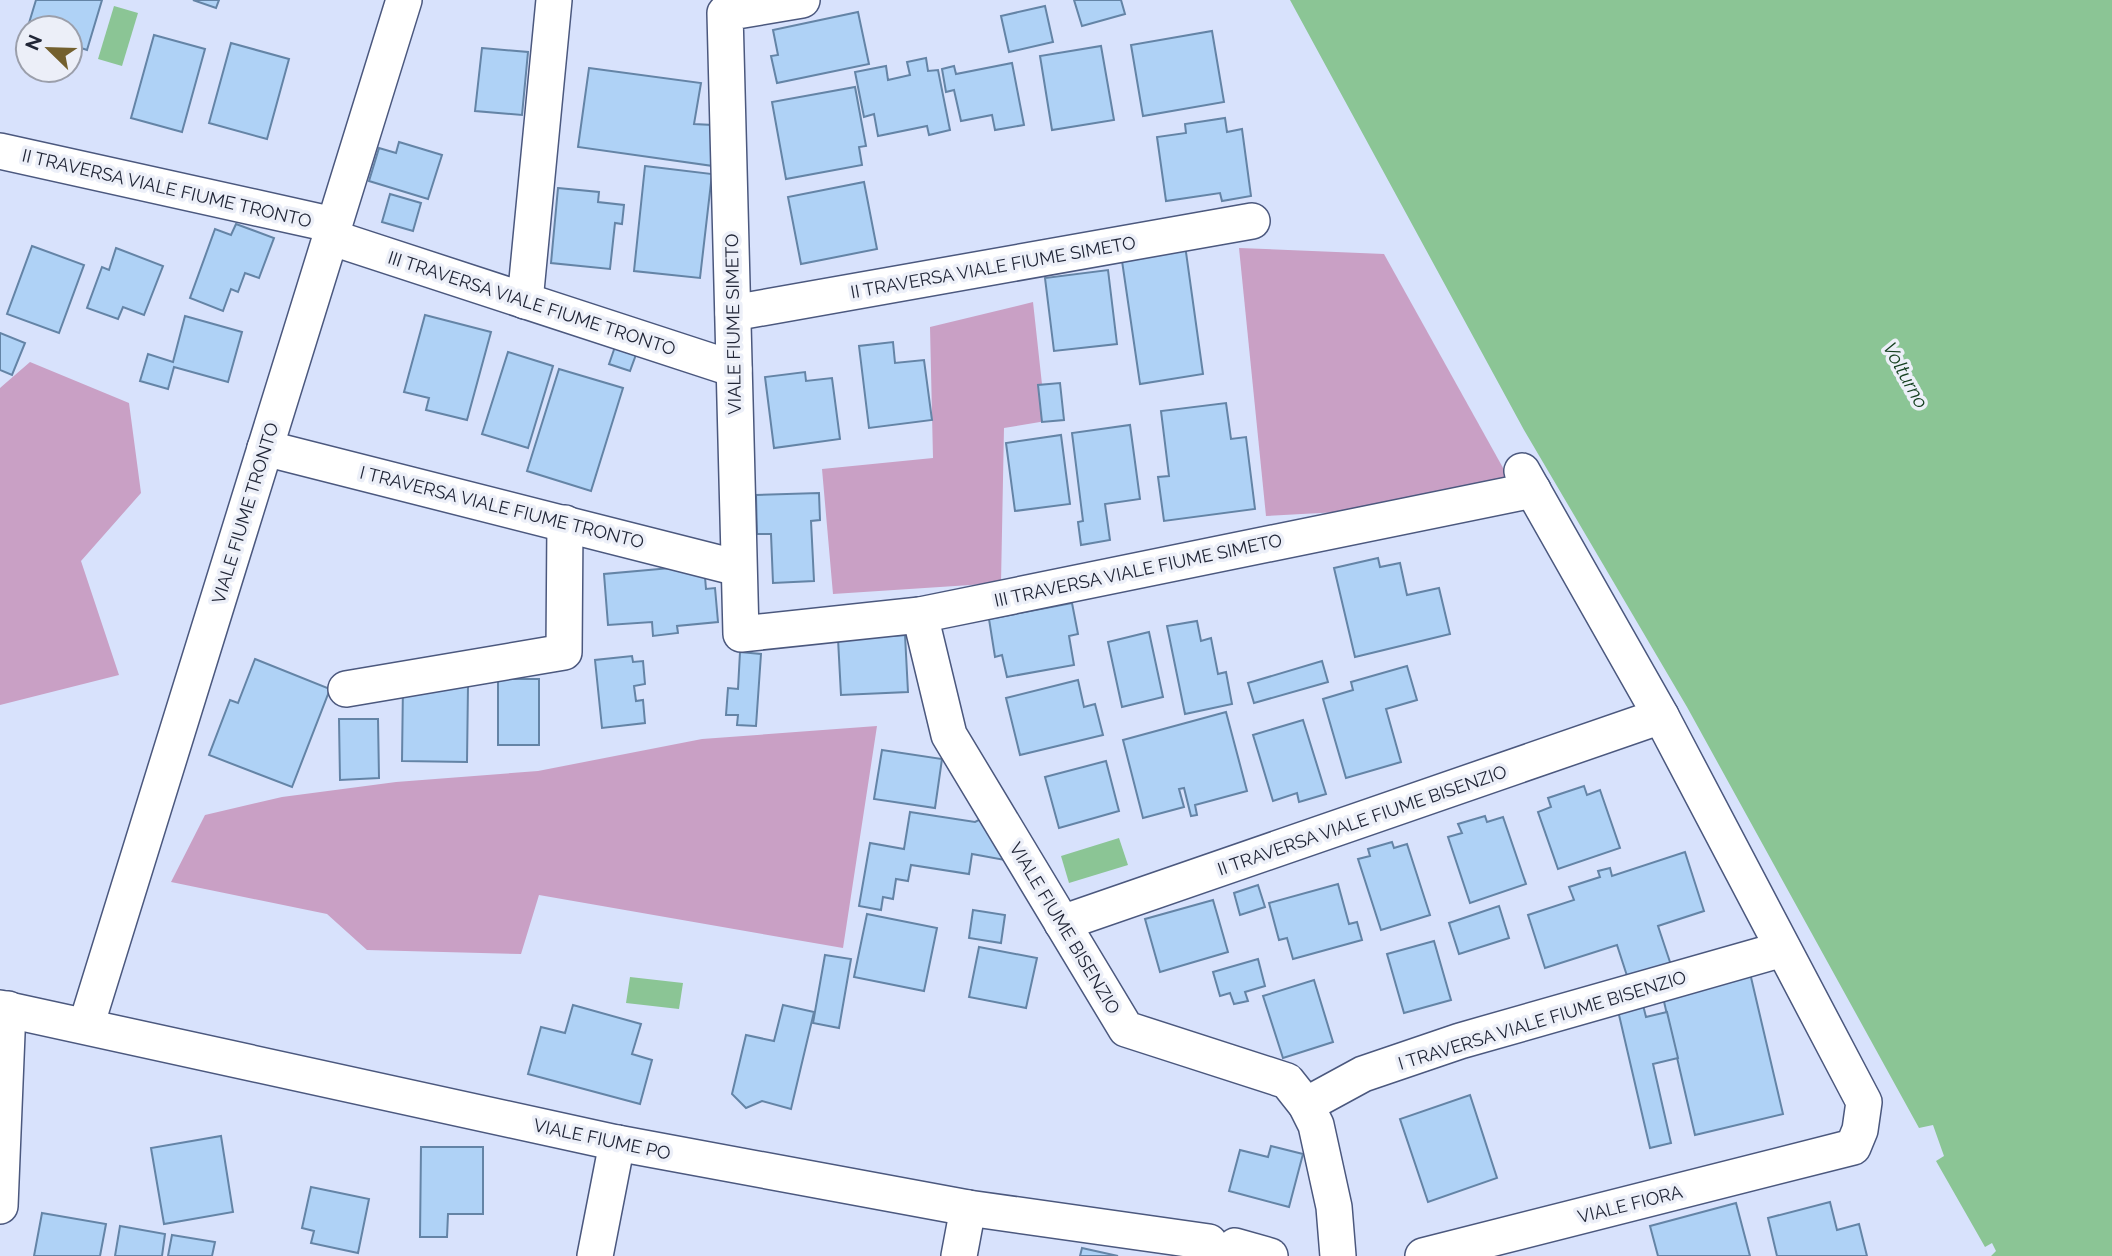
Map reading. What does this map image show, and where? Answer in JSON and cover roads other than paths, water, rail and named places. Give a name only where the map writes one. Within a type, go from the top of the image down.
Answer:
[{"type":"street","name":"VIALE FIUME TRONTO","points":[[86,1026],[404,0]]},
{"type":"street","points":[[525,301],[554,0]]},
{"type":"street","name":"VIALE FIUME SIMETO","points":[[741,634],[725,13],[802,0]]},
{"type":"street","name":"II TRAVERSA VIALE FIUME TRONTO","points":[[0,151],[332,231]]},
{"type":"street","name":"II TRAVERSA VIALE FIUME SIMETO","points":[[733,313],[1252,221]]},
{"type":"street","name":"III TRAVERSA VIALE FIUME TRONTO","points":[[332,231],[525,301],[734,369]]},
{"type":"street","name":"I TRAVERSA VIALE FIUME TRONTO","points":[[265,448],[738,568]]},
{"type":"street","name":"III TRAVERSA VIALE FIUME SIMETO","points":[[741,634],[920,615],[1527,481],[1661,716]]},
{"type":"street","points":[[346,689],[564,652],[565,523]]},
{"type":"street","name":"VIALE FIUME BISENZIO","points":[[920,615],[949,735],[1126,1029],[1287,1081],[1306,1105],[1317,1125],[1334,1208],[1338,1256]]},
{"type":"street","points":[[1661,716],[1783,949]]},
{"type":"street","name":"II TRAVERSA VIALE FIUME BISENZIO","points":[[1062,923],[1661,716]]},
{"type":"street","name":"I TRAVERSA VIALE FIUME BISENZIO","points":[[1306,1105],[1363,1074],[1460,1041],[1783,949]]},
{"type":"street","name":"VIALE FIORA","points":[[1423,1256],[1853,1147],[1860,1130],[1864,1102],[1783,949]]},
{"type":"street","points":[[0,1206],[4,1009]]},
{"type":"street","name":"VIALE FIUME PO","points":[[4,1009],[617,1143],[968,1208],[1270,1256]]},
{"type":"street","points":[[595,1256],[617,1143]]},
{"type":"street","points":[[959,1256],[968,1208]]},
{"type":"water","name":"Volturno","points":[[1290,0],[2112,0],[2112,1256],[1991,1256],[1996,1251],[1992,1243],[1985,1247],[1936,1161],[1944,1156],[1933,1125],[1919,1128],[1687,707],[1524,430]]},
{"type":"water","points":[[114,6],[138,13],[122,66],[98,59]]},
{"type":"water","points":[[1119,838],[1128,865],[1069,883],[1061,856]]},
{"type":"water","points":[[630,977],[683,983],[679,1009],[626,1003]]}]
